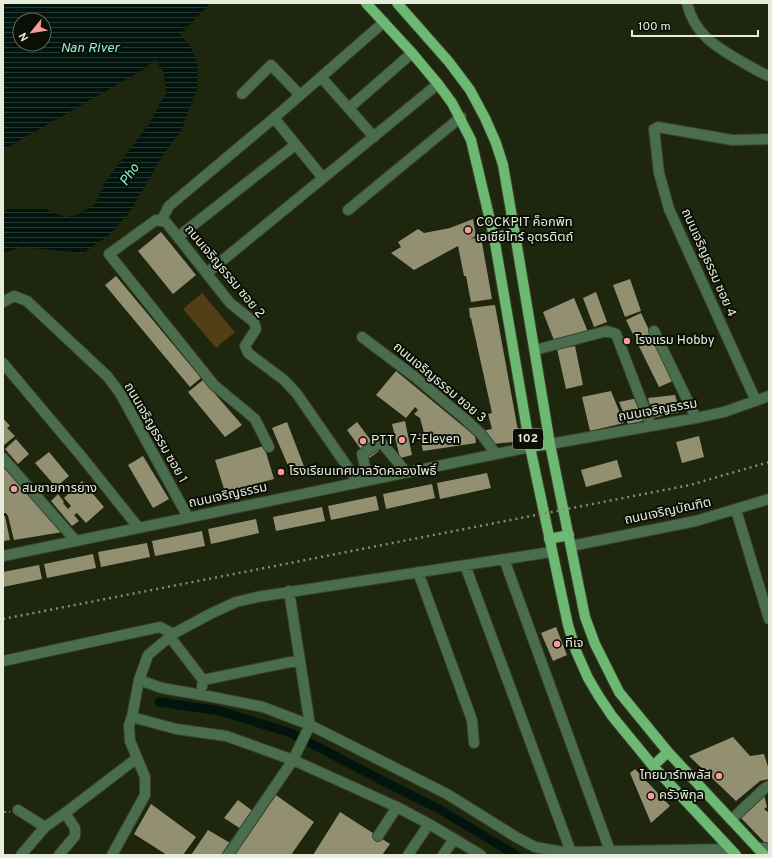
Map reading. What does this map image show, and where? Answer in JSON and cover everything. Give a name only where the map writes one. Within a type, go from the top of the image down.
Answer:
[{"type":"main road","name":"102","points":[[366,3],[438,84],[461,117],[471,140],[494,237],[530,447],[551,552],[568,625],[576,651],[588,678],[612,716],[653,766],[733,852]]},
{"type":"main road","name":"102","points":[[397,3],[449,62],[470,90],[496,143],[502,165],[515,234],[550,444],[585,617],[594,644],[619,692],[668,752],[761,851]]},
{"type":"main road","points":[[494,237],[515,234]]},
{"type":"main road","points":[[530,447],[550,444]]},
{"type":"main road","points":[[549,539],[569,535]]},
{"type":"main road","points":[[653,766],[668,752]]},
{"type":"street","points":[[687,3],[689,14],[698,28],[717,48],[769,76]]},
{"type":"street","points":[[269,447],[255,419],[214,385],[109,254],[156,220],[161,221],[169,206],[274,118],[384,22]]},
{"type":"street","points":[[348,108],[412,53]]},
{"type":"street","points":[[242,94],[271,65],[300,95]]},
{"type":"street","points":[[321,77],[374,137]]},
{"type":"street","points":[[207,273],[438,84]]},
{"type":"street","points":[[348,210],[461,117]]},
{"type":"street","points":[[274,118],[323,178]]},
{"type":"street","name":"ถนนเจริญธรรม ซอย 4","points":[[756,401],[669,209],[659,173],[654,129],[658,128],[732,140],[769,140]]},
{"type":"street","points":[[178,237],[295,145]]},
{"type":"street","name":"ถนนเจริญธรรม ซอย 2","points":[[161,221],[166,222],[230,303],[254,322],[256,329],[245,346],[248,353],[284,380],[297,394],[363,481]]},
{"type":"street","name":"ถนนเจริญธรรม ซอย 1","points":[[3,302],[14,296],[27,301],[106,376],[120,393],[188,517]]},
{"type":"street","points":[[535,350],[607,331],[616,334],[651,426]]},
{"type":"street","points":[[654,331],[696,418]]},
{"type":"street","name":"ถนนเจริญธรรม ซอย 3","points":[[362,337],[415,377],[465,419],[481,434],[496,454]]},
{"type":"street","points":[[3,363],[82,456],[138,527]]},
{"type":"street","name":"ถนนเจริญธรรม","points":[[550,444],[724,412],[769,396]]},
{"type":"street","points":[[363,481],[362,454],[381,442],[406,472]]},
{"type":"street","name":"ถนนเจริญธรรม","points":[[3,556],[530,447]]},
{"type":"street","points":[[3,458],[75,540]]},
{"type":"street","name":"ถนนเจริญบัณฑิต","points":[[571,546],[696,521],[769,499]]},
{"type":"street","points":[[736,510],[769,618]]},
{"type":"street","points":[[112,855],[145,795],[145,777],[130,741],[129,725],[139,680],[148,655],[172,635],[210,614],[236,602],[256,597],[551,552]]},
{"type":"street","points":[[504,559],[610,851]]},
{"type":"street","points":[[465,565],[571,852]]},
{"type":"street","points":[[418,572],[472,720],[474,743]]},
{"type":"street","points":[[228,855],[293,760],[310,725],[289,591]]},
{"type":"street","points":[[3,661],[160,627],[172,635],[203,680],[200,694]]},
{"type":"street","points":[[203,680],[300,660]]},
{"type":"street","points":[[139,680],[162,688],[263,707],[310,725],[447,794],[516,837],[535,847],[571,852],[733,852]]},
{"type":"street","points":[[132,717],[176,729],[226,736],[293,760],[397,807],[481,855]]},
{"type":"street","points":[[21,855],[45,826],[65,813],[137,758]]},
{"type":"street","points":[[731,820],[769,786]]},
{"type":"street","points":[[378,836],[397,807]]},
{"type":"street","points":[[18,810],[45,826]]},
{"type":"street","points":[[59,855],[75,836],[74,828],[65,813]]},
{"type":"street","points":[[408,855],[429,824]]},
{"type":"street","points":[[443,855],[454,839]]},
{"type":"street","points":[[761,851],[769,848]]},
{"type":"shaded area","points":[[202,293],[235,332],[216,348],[183,309]]},
{"type":"water","name":"Nan River","points":[[3,3],[211,3],[180,34],[192,49],[198,65],[197,89],[181,131],[164,153],[130,212],[108,236],[83,253],[22,247],[3,253],[3,215],[8,209],[45,209],[65,217],[77,215],[95,204],[104,184],[148,125],[166,93],[164,73],[155,59],[146,68],[3,150]]},
{"type":"building","points":[[473,219],[476,236],[470,239],[481,237],[492,299],[471,302],[458,246],[414,270],[391,253],[401,247],[398,242],[418,229],[424,233],[450,228]]},
{"type":"building","points":[[161,232],[196,275],[173,294],[138,251]]},
{"type":"building","points":[[116,276],[201,378],[190,387],[105,285]]},
{"type":"building","points":[[630,279],[641,311],[625,317],[613,285]]},
{"type":"building","points":[[596,292],[607,322],[594,327],[583,298]]},
{"type":"building","points":[[574,298],[588,332],[555,343],[543,312]]},
{"type":"building","points":[[495,305],[519,436],[517,440],[513,442],[493,444],[482,431],[492,429],[488,414],[492,413],[469,308]]},
{"type":"building","points":[[641,313],[673,381],[659,387],[626,320]]},
{"type":"building","points":[[575,346],[583,385],[566,389],[557,349]]},
{"type":"building","points":[[396,371],[475,436],[476,443],[423,451],[419,434],[424,433],[420,418],[414,414],[418,410],[415,407],[406,418],[376,395]]},
{"type":"building","points":[[203,380],[242,425],[225,437],[188,392]]},
{"type":"building","points":[[611,391],[624,423],[590,431],[582,397]]},
{"type":"building","points":[[675,395],[680,412],[653,418],[648,398]]},
{"type":"building","points":[[638,398],[647,420],[628,424],[619,402]]},
{"type":"building","points":[[3,418],[10,426],[7,428],[15,436],[3,446]]},
{"type":"building","name":"7-Eleven","points":[[405,421],[412,455],[400,458],[392,424]]},
{"type":"building","points":[[287,422],[305,469],[292,475],[272,428]]},
{"type":"building","name":"PTT","points":[[357,422],[379,451],[368,459],[347,430]]},
{"type":"building","points":[[699,436],[704,457],[682,463],[676,442]]},
{"type":"building","points":[[16,439],[29,454],[18,464],[5,449]]},
{"type":"building","points":[[264,446],[274,479],[225,492],[215,460]]},
{"type":"building","points":[[49,452],[69,476],[56,487],[35,463]]},
{"type":"building","points":[[143,456],[169,499],[153,508],[128,465]]},
{"type":"building","points":[[617,460],[622,477],[586,487],[581,470]]},
{"type":"building","name":"สมชายการยาง","points":[[3,465],[63,532],[14,540],[8,516],[6,513],[3,513]]},
{"type":"building","points":[[487,473],[491,488],[440,499],[437,483]]},
{"type":"building","points":[[82,481],[104,507],[86,523],[77,513],[74,515],[79,521],[72,526],[51,501],[58,494],[68,509],[71,506],[64,498]]},
{"type":"building","points":[[432,484],[435,498],[386,509],[383,494]]},
{"type":"building","points":[[376,496],[379,510],[331,520],[328,506]]},
{"type":"building","points":[[322,507],[325,521],[276,531],[273,517]]},
{"type":"building","points":[[5,516],[10,540],[3,541],[3,517]]},
{"type":"building","points":[[256,519],[259,533],[211,544],[208,529]]},
{"type":"building","points":[[202,531],[205,546],[155,556],[152,541]]},
{"type":"building","points":[[147,543],[150,557],[101,567],[98,552]]},
{"type":"building","points":[[93,554],[96,568],[47,578],[44,564]]},
{"type":"building","points":[[39,565],[42,579],[3,587],[3,572]]},
{"type":"building","points":[[556,627],[567,655],[553,661],[541,633]]},
{"type":"building","points":[[733,737],[750,756],[764,754],[769,770],[769,779],[760,781],[736,801],[689,756]]},
{"type":"building","points":[[635,769],[670,806],[651,823],[630,773]]},
{"type":"building","points":[[273,793],[314,822],[291,855],[228,855]]},
{"type":"building","points":[[764,795],[767,807],[764,809],[769,813],[769,847],[741,818]]},
{"type":"building","points":[[238,800],[254,812],[241,829],[224,818]]},
{"type":"building","points":[[151,804],[196,837],[183,855],[167,855],[134,834]]},
{"type":"building","points":[[340,812],[390,844],[382,855],[313,855]]},
{"type":"building","points":[[208,830],[232,844],[223,855],[191,855]]},
{"type":"waterway","points":[[159,702],[220,711],[291,733],[439,809],[516,855]]},
{"type":"railway","points":[[3,619],[690,485],[769,462]]},
{"type":"place","name":"COCKPIT ค็อกพิท เอเซียไทร์ อุตรดิตถ์","points":[[468,230]]},
{"type":"place","name":"โรงแรม Hobby","points":[[627,341]]},
{"type":"place","name":"7-Eleven","points":[[402,440]]},
{"type":"place","name":"PTT","points":[[363,441]]},
{"type":"place","name":"โรงเรียนเทศบาลวัดคลองโพธิ์","points":[[281,472]]},
{"type":"place","name":"สมชายการยาง","points":[[14,489]]},
{"type":"place","name":"ทีเจ","points":[[557,644]]},
{"type":"place","name":"ไทยมาร์ทพลัส","points":[[719,776]]},
{"type":"place","name":"ครัวพิกุล","points":[[651,796]]},
{"type":"water label","name":"Pho","points":[[130,175]]}]
